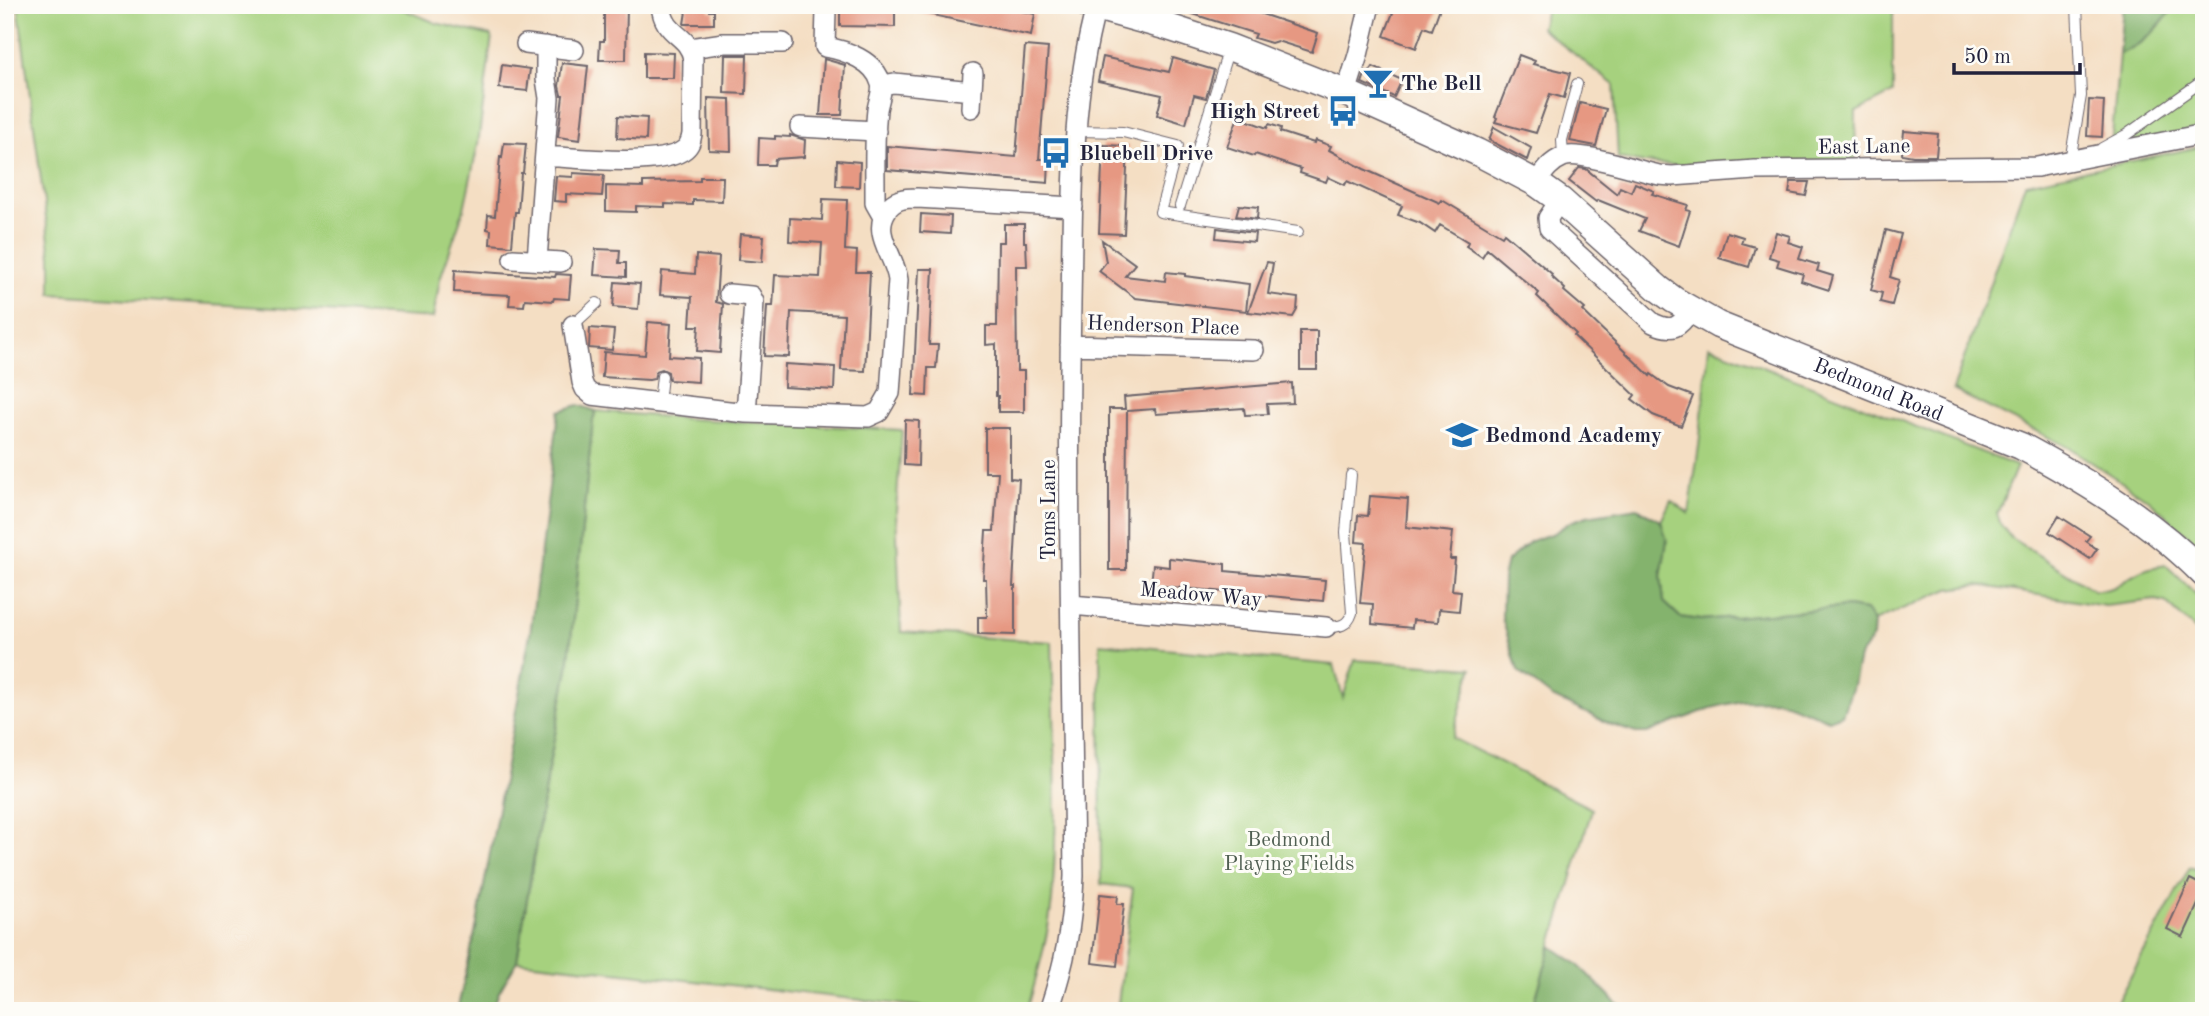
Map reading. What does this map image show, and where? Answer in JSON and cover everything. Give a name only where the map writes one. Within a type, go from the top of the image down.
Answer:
[{"type":"street","points":[[545,156],[633,162],[674,155],[685,150],[690,144],[693,58],[691,48],[668,27],[662,17],[661,5]]},
{"type":"street","points":[[1346,93],[1370,5]]},
{"type":"street","points":[[1093,7],[1229,47],[1346,93],[1477,152],[1536,183],[1546,168],[1563,157]]},
{"type":"street","name":"Toms Lane","points":[[1049,1011],[1066,957],[1072,915],[1074,862],[1070,345],[1073,207],[1084,63],[1093,7]]},
{"type":"street","points":[[826,10],[825,47],[841,49],[854,55],[866,63],[882,85],[877,110],[876,203],[883,217]]},
{"type":"street","points":[[691,48],[724,43],[783,43]]},
{"type":"street","points":[[526,44],[575,50]]},
{"type":"street","points":[[537,261],[548,98],[546,46]]},
{"type":"street","points":[[882,85],[894,83],[972,90]]},
{"type":"street","points":[[800,127],[876,131]]},
{"type":"street","name":"East Lane","points":[[1563,157],[1573,154],[1659,176],[1755,170],[2037,167],[2204,134]]},
{"type":"street","name":"Bedmond Road","points":[[1536,183],[1560,200],[1659,289],[1690,310],[1718,325],[2021,446],[2113,501],[2188,558],[2204,574]]},
{"type":"street","points":[[573,325],[585,389],[592,395],[746,413],[868,417],[879,412],[890,393],[898,280],[897,271],[881,233],[883,217],[889,207],[903,198],[917,198],[1073,207]]},
{"type":"street","points":[[513,259],[561,262]]},
{"type":"street","points":[[729,294],[751,296],[754,302],[746,413]]},
{"type":"street","name":"Henderson Place","points":[[1070,345],[1254,350]]},
{"type":"street","name":"Meadow Way","points":[[1071,605],[1326,628]]},
{"type":"lane","points":[[2077,5],[2081,96],[2077,159],[2126,135],[2204,80]]},
{"type":"lane","points":[[1180,206],[1229,47]]},
{"type":"lane","points":[[1563,157],[1562,140],[1577,84]]},
{"type":"lane","points":[[1078,131],[1123,132],[1178,146],[1160,212],[1298,232]]},
{"type":"lane","points":[[573,325],[597,303]]},
{"type":"lane","points":[[659,403],[662,376]]},
{"type":"lane","points":[[1326,628],[1340,627],[1347,623],[1352,613],[1346,532],[1351,475]]},
{"type":"green space","points":[[18,5],[393,5],[436,23],[492,36],[478,144],[464,209],[440,279],[433,318],[51,294],[51,256]]},
{"type":"green space","points":[[1547,5],[1698,5],[1713,11],[1715,5],[1893,5],[1893,93],[1856,112],[1855,165],[1684,166],[1618,158],[1614,85],[1541,28]]},
{"type":"green space","points":[[2123,5],[2176,5],[2151,34],[2119,54]]},
{"type":"green space","points":[[2176,5],[2204,5],[2204,130],[2111,149],[2119,54],[2151,34]]},
{"type":"green space","points":[[2204,146],[2204,550],[2150,501],[2070,448],[1953,390],[2025,183]]},
{"type":"green space","points":[[1709,346],[2017,466],[1997,514],[2011,538],[2094,590],[2115,587],[2137,573],[2166,565],[2204,602],[2204,638],[2165,602],[2156,600],[2105,606],[1978,585],[1949,589],[1874,621],[1865,610],[1848,607],[1701,620],[1680,617],[1664,602],[1661,576],[1667,541],[1661,521],[1671,500],[1689,514]]},
{"type":"green space","points":[[578,405],[596,411],[568,669],[547,775],[517,961],[499,992],[492,1011],[457,1011],[477,924],[530,634],[559,411]]},
{"type":"green space","points":[[596,411],[902,430],[896,511],[901,632],[1052,642],[1056,804],[1052,900],[1045,942],[1027,1011],[959,1011],[517,961],[547,775],[568,669]]},
{"type":"green space","points":[[1637,508],[1661,521],[1667,541],[1661,576],[1664,602],[1680,617],[1701,620],[1848,607],[1866,610],[1874,621],[1873,637],[1859,657],[1852,689],[1842,715],[1829,720],[1778,700],[1741,701],[1711,708],[1647,733],[1636,733],[1612,725],[1552,697],[1518,671],[1502,618],[1503,578],[1507,561],[1531,541],[1554,533],[1570,522],[1587,516]]},
{"type":"green space","name":"Bedmond Playing Fields","points":[[1100,643],[1334,665],[1343,698],[1355,660],[1472,668],[1452,738],[1592,809],[1532,1011],[1117,1011],[1133,888],[1101,884]]},
{"type":"green space","points":[[2190,867],[2204,872],[2204,1011],[2112,1011]]},
{"type":"green space","points":[[1551,946],[1577,964],[1625,1011],[1532,1011]]},
{"type":"building","points":[[612,5],[627,5],[626,60],[599,60],[600,41],[604,41],[604,8],[612,8]]},
{"type":"building","points":[[687,5],[709,5],[709,11],[714,11],[714,24],[684,24]]},
{"type":"building","points":[[840,5],[895,5],[895,27],[840,26]]},
{"type":"building","points":[[915,5],[993,5],[1035,14],[1031,36],[914,11]]},
{"type":"building","points":[[1174,5],[1235,5],[1318,33],[1312,52],[1277,41],[1271,43],[1254,38],[1256,34],[1174,8]]},
{"type":"building","points":[[1396,5],[1441,5],[1432,30],[1424,27],[1416,48],[1384,36]]},
{"type":"building","points":[[1025,46],[1048,48],[1039,159],[1049,159],[1048,183],[887,170],[887,146],[1016,157]]},
{"type":"building","points":[[644,52],[674,53],[673,78],[644,78]]},
{"type":"building","points":[[725,55],[747,55],[746,94],[724,93]]},
{"type":"building","points":[[1519,55],[1535,61],[1533,64],[1570,73],[1564,98],[1550,94],[1536,133],[1495,122]]},
{"type":"building","points":[[1103,57],[1169,72],[1173,58],[1214,70],[1206,98],[1194,95],[1186,124],[1157,115],[1162,95],[1098,81]]},
{"type":"building","points":[[824,59],[845,65],[842,115],[820,115]]},
{"type":"building","points":[[562,63],[588,66],[580,140],[558,137],[563,95],[559,86]]},
{"type":"building","points":[[502,65],[530,69],[527,91],[499,88]]},
{"type":"building","name":"The Bell","points":[[1373,67],[1402,80],[1394,97],[1362,83],[1366,72],[1369,73]]},
{"type":"building","points":[[708,98],[730,99],[731,151],[709,150]]},
{"type":"building","points":[[2089,100],[2104,101],[2102,137],[2087,136]]},
{"type":"building","points":[[1580,103],[1606,109],[1596,146],[1570,141]]},
{"type":"building","points":[[618,116],[647,118],[646,140],[617,138]]},
{"type":"building","points":[[1238,117],[1267,128],[1269,124],[1281,128],[1280,132],[1331,146],[1329,150],[1364,169],[1440,203],[1442,200],[1502,236],[1504,233],[1552,274],[1564,291],[1585,309],[1583,311],[1650,376],[1651,374],[1669,387],[1693,396],[1681,426],[1653,415],[1632,399],[1635,395],[1574,336],[1576,334],[1537,296],[1539,293],[1487,249],[1482,257],[1466,246],[1468,242],[1440,225],[1435,233],[1420,223],[1398,215],[1402,206],[1347,181],[1345,185],[1328,177],[1326,182],[1300,173],[1301,169],[1227,147]]},
{"type":"building","points":[[1494,127],[1531,148],[1527,160],[1489,140]]},
{"type":"building","points":[[1904,131],[1938,134],[1936,156],[1902,154]]},
{"type":"building","points":[[790,135],[805,140],[804,157],[775,159],[774,165],[758,165],[759,138],[775,139],[775,136]]},
{"type":"building","points":[[504,143],[526,144],[512,246],[490,244],[491,230],[487,229],[488,215],[495,216],[500,157],[502,158]]},
{"type":"building","points":[[1103,145],[1128,146],[1124,234],[1099,233]]},
{"type":"building","points":[[837,160],[860,162],[859,187],[836,186]]},
{"type":"building","points":[[1579,168],[1586,169],[1617,194],[1620,187],[1631,192],[1635,183],[1654,191],[1652,194],[1688,205],[1686,210],[1690,211],[1679,246],[1639,231],[1645,219],[1598,200],[1596,202],[1569,181]]},
{"type":"building","points":[[573,173],[604,175],[602,196],[566,194],[566,202],[554,201],[556,176],[573,177]]},
{"type":"building","points":[[700,177],[723,177],[722,201],[693,200],[693,205],[665,204],[665,207],[636,206],[636,212],[606,211],[606,186],[643,187],[643,182],[700,181]]},
{"type":"building","points":[[1791,182],[1809,182],[1806,196],[1789,193]]},
{"type":"building","points":[[823,199],[847,200],[845,250],[857,251],[856,272],[870,272],[865,371],[841,370],[844,315],[791,312],[789,357],[764,356],[767,306],[773,306],[775,275],[820,277],[822,243],[789,241],[790,218],[822,220]]},
{"type":"building","points":[[1239,205],[1258,207],[1257,219],[1236,216]]},
{"type":"building","points":[[921,214],[951,216],[950,234],[920,232]]},
{"type":"building","points":[[1004,224],[1024,224],[1026,242],[1027,266],[1016,266],[1017,371],[1024,371],[1024,412],[998,412],[996,344],[986,345],[986,326],[997,326],[998,242],[1004,242]]},
{"type":"building","points":[[1217,228],[1255,233],[1254,242],[1216,238]]},
{"type":"building","points":[[1886,230],[1901,234],[1890,277],[1899,280],[1892,305],[1880,302],[1882,293],[1871,290]]},
{"type":"building","points":[[1727,232],[1743,237],[1741,243],[1755,247],[1749,267],[1719,258]]},
{"type":"building","points":[[1776,232],[1790,236],[1788,242],[1803,247],[1799,259],[1819,265],[1817,271],[1833,276],[1829,290],[1801,281],[1803,274],[1777,266],[1779,260],[1769,257]]},
{"type":"building","points":[[740,234],[764,236],[762,262],[738,260]]},
{"type":"building","points":[[1102,240],[1135,264],[1125,276],[1165,281],[1166,272],[1249,284],[1246,311],[1135,298],[1099,271],[1106,262]]},
{"type":"building","points":[[596,249],[620,250],[619,263],[626,263],[626,277],[594,275]]},
{"type":"building","points":[[696,255],[719,257],[716,302],[723,304],[720,353],[697,351],[699,326],[690,326],[692,297],[660,295],[662,271],[695,274]]},
{"type":"building","points":[[1267,262],[1273,263],[1268,294],[1298,298],[1293,317],[1248,312]]},
{"type":"building","points":[[919,269],[933,269],[929,345],[938,345],[936,368],[928,368],[927,396],[913,395]]},
{"type":"building","points":[[455,270],[555,277],[556,274],[571,275],[569,299],[525,299],[524,306],[509,305],[510,295],[454,292]]},
{"type":"building","points":[[615,282],[640,284],[638,309],[613,307]]},
{"type":"building","points":[[648,322],[671,324],[669,356],[699,358],[698,382],[669,380],[668,372],[662,369],[656,371],[654,379],[649,380],[602,377],[604,352],[645,355]]},
{"type":"building","points":[[590,328],[614,330],[612,350],[589,348]]},
{"type":"building","points":[[1300,331],[1317,331],[1317,370],[1300,370]]},
{"type":"building","points":[[785,364],[835,367],[834,390],[784,387]]},
{"type":"building","points":[[1292,383],[1293,403],[1267,404],[1268,414],[1245,415],[1244,408],[1156,414],[1155,409],[1127,411],[1126,570],[1109,570],[1109,409],[1125,409],[1124,397]]},
{"type":"building","points":[[905,420],[919,421],[918,466],[904,465]]},
{"type":"building","points":[[985,428],[1010,428],[1010,478],[1019,479],[1013,586],[1015,635],[978,634],[978,617],[987,617],[986,579],[983,579],[986,531],[994,531],[998,472],[985,472]]},
{"type":"building","points":[[1370,496],[1408,499],[1406,527],[1453,532],[1450,559],[1455,559],[1452,590],[1461,591],[1459,611],[1439,609],[1438,622],[1413,620],[1412,628],[1372,624],[1373,604],[1360,603],[1366,543],[1356,542],[1358,515],[1368,516]]},
{"type":"building","points":[[2059,516],[2090,536],[2086,541],[2097,549],[2090,559],[2049,532]]},
{"type":"building","points":[[1169,558],[1225,564],[1225,571],[1325,580],[1323,601],[1151,585],[1153,565],[1169,567]]},
{"type":"building","points":[[2190,879],[2204,886],[2204,904],[2199,902],[2183,937],[2167,929]]},
{"type":"building","points":[[1100,894],[1118,896],[1117,904],[1124,904],[1117,966],[1092,963]]},
{"type":"place","name":"The Bell","points":[[1378,83]]},
{"type":"place","name":"High Street","points":[[1343,111]]},
{"type":"place","name":"Bluebell Drive","points":[[1056,153]]},
{"type":"place","name":"Bedmond Academy","points":[[1462,435]]}]
